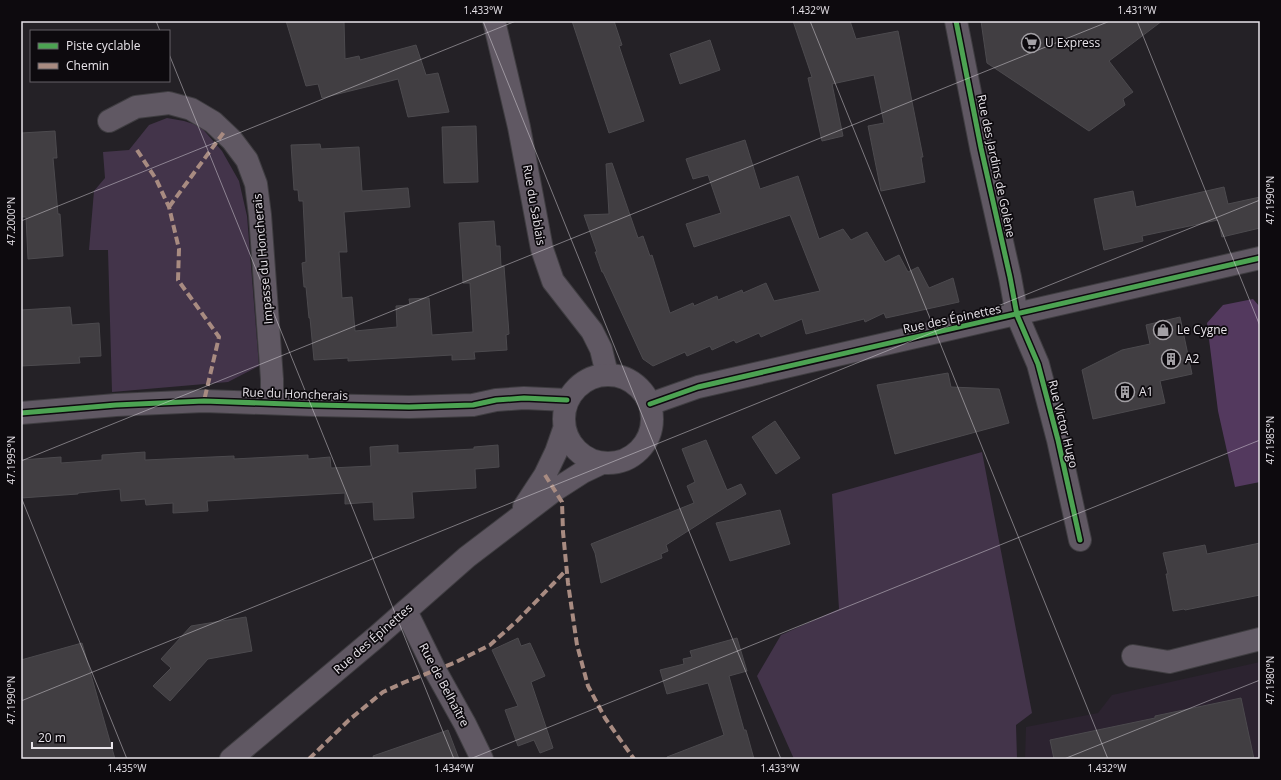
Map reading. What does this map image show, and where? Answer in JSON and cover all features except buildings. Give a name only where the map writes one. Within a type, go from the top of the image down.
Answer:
[{"type":"street","name":"Rue du Sablais","points":[[494,21],[519,127],[542,249],[553,281],[592,331],[601,349],[607,374]]},
{"type":"street","name":"Rue des Jardins de Golène","points":[[956,21],[981,148],[1010,276],[1017,315]]},
{"type":"street","name":"Impasse du Honcherais","points":[[109,121],[136,107],[169,103],[191,109],[213,122],[232,140],[247,160],[256,184],[260,215],[272,379],[272,403]]},
{"type":"street","name":"Rue des Épinettes","points":[[650,404],[698,387],[1260,258]]},
{"type":"street","name":"Rue Victor Hugo","points":[[1017,315],[1038,364],[1058,440],[1080,540]]},
{"type":"street","points":[[607,374],[621,376],[633,382],[643,392],[650,404],[652,419],[649,434],[642,448],[624,460],[613,463],[602,463],[582,455],[574,448],[564,429],[564,415],[567,400],[572,392],[587,379],[597,375],[607,374]]},
{"type":"street","name":"Rue du Honcherais","points":[[21,412],[116,405],[204,401],[315,406],[409,407],[473,405],[496,400],[524,398],[567,400]]},
{"type":"street","name":"Rue des Épinettes","points":[[515,519],[545,475],[556,452],[564,429]]},
{"type":"street","name":"Rue des Épinettes","points":[[231,759],[406,611],[467,557],[555,490],[583,472],[602,463]]},
{"type":"street","name":"Rue de Belhaître","points":[[406,611],[482,759]]},
{"type":"street","points":[[1133,656],[1169,662],[1260,639]]},
{"type":"shaded area","points":[[167,118],[200,126],[222,151],[239,181],[247,216],[259,366],[228,382],[112,392],[108,250],[89,250],[94,191],[105,178],[103,152],[129,150],[149,125]]},
{"type":"shaded area","points":[[1253,299],[1260,307],[1260,482],[1235,487],[1218,411],[1207,323],[1223,305]]},
{"type":"shaded area","points":[[982,452],[1032,713],[1016,725],[1017,759],[794,759],[757,676],[781,635],[839,609],[832,494]]},
{"type":"shaded area","points":[[1260,662],[1260,759],[1025,759],[1026,727],[1098,713],[1112,695]]},
{"type":"marked path","points":[[169,207],[224,132]]},
{"type":"marked path","points":[[137,150],[156,179],[169,207],[179,249],[178,280],[219,337],[204,401]]},
{"type":"marked path","points":[[545,475],[562,502],[563,532],[568,583],[577,645],[588,686],[605,718],[634,759]]},
{"type":"marked path","points":[[309,759],[349,720],[383,692],[454,663],[490,645],[517,621],[567,569]]},
{"type":"cycle path","points":[[956,21],[981,148],[1017,315],[1038,364],[1058,440],[1080,540]]},
{"type":"cycle path","points":[[650,404],[698,387],[1260,258]]},
{"type":"cycle path","points":[[21,413],[116,405],[204,401],[409,407],[473,405],[496,400],[524,398],[567,400]]},
{"type":"place","name":"U Express","points":[[1031,43]]},
{"type":"place","name":"Le Cygne","points":[[1163,330]]},
{"type":"place","name":"A2","points":[[1171,359]]},
{"type":"place","name":"A1","points":[[1125,392]]}]
